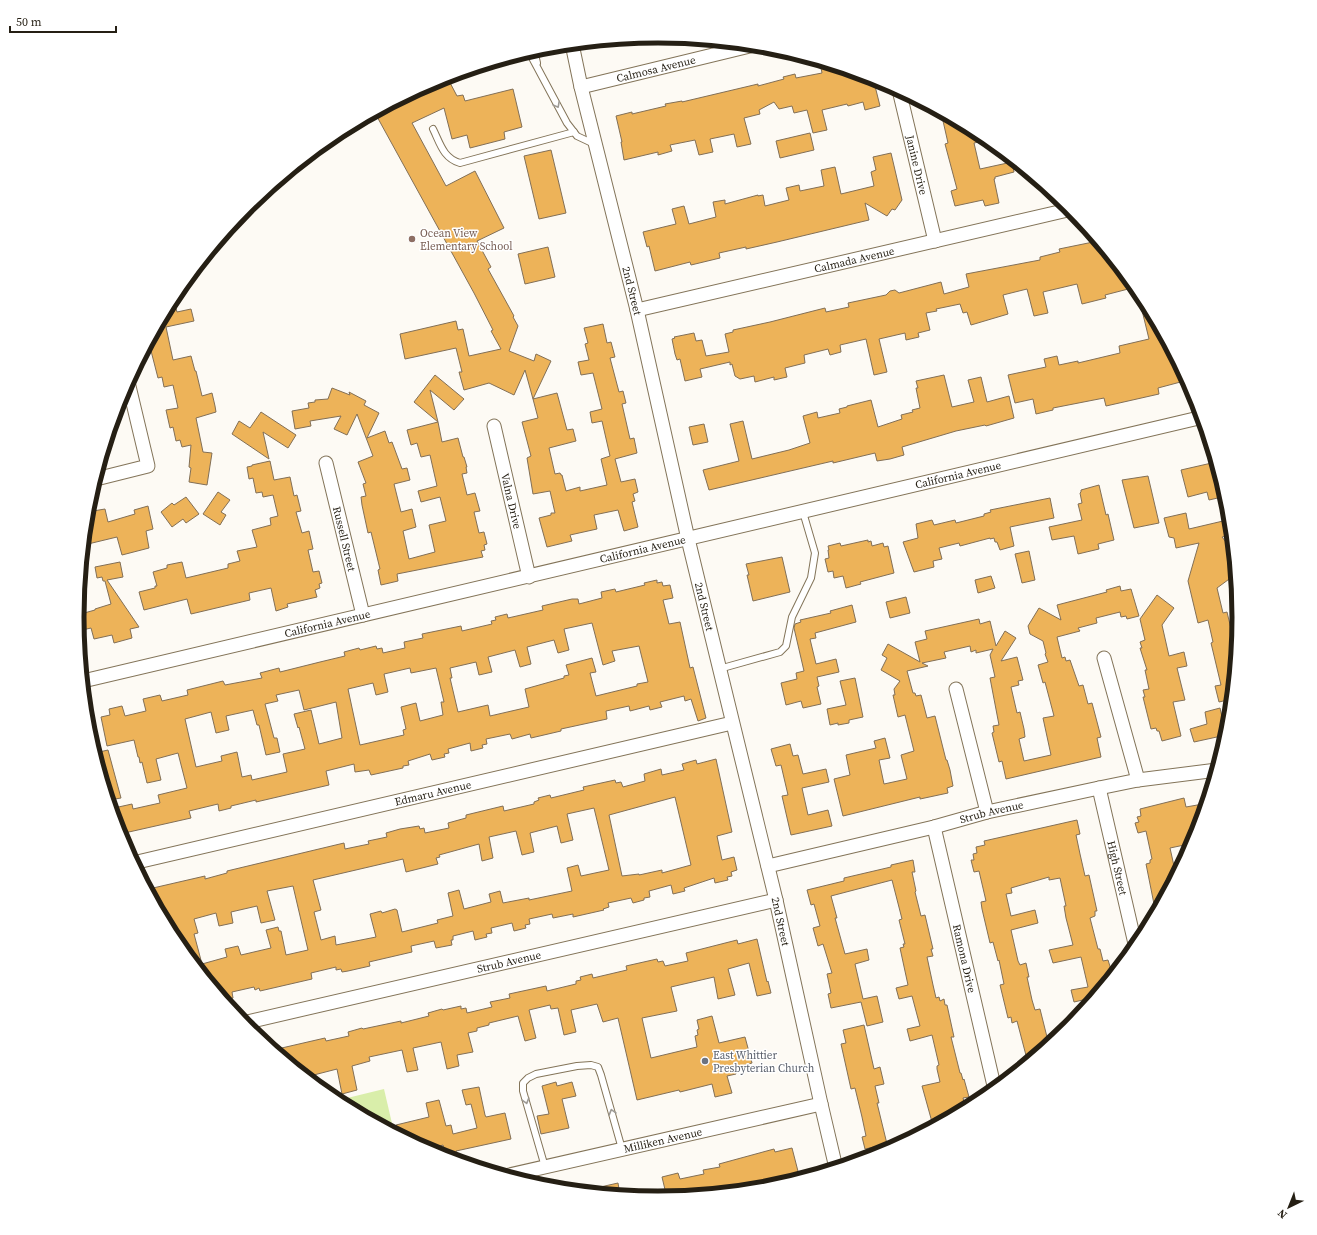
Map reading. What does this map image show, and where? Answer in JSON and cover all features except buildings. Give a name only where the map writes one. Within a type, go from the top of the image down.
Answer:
[{"type":"street","name":"Calmosa Avenue","points":[[581,87],[738,49]]},
{"type":"street","name":"2nd Street","points":[[573,50],[581,87],[637,310],[688,539],[732,724],[776,900],[835,1164]]},
{"type":"street","name":"Janine Drive","points":[[900,96],[935,241]]},
{"type":"street","name":"Calmada Avenue","points":[[637,310],[1065,211]]},
{"type":"street","points":[[102,478],[148,466],[130,392]]},
{"type":"street","name":"California Avenue","points":[[88,680],[1197,418]]},
{"type":"street","name":"Valna Drive","points":[[494,426],[528,577]]},
{"type":"street","name":"Russell Street","points":[[326,463],[363,615]]},
{"type":"street","points":[[1104,658],[1138,780]]},
{"type":"street","points":[[956,689],[987,812]]},
{"type":"street","name":"Edmaru Avenue","points":[[139,862],[732,724]]},
{"type":"street","name":"Strub Avenue","points":[[768,866],[987,812],[1138,780],[1212,771]]},
{"type":"street","name":"High Street","points":[[1099,788],[1134,940]]},
{"type":"street","name":"Ramona Drive","points":[[934,826],[994,1084]]},
{"type":"street","name":"Strub Avenue","points":[[250,1022],[776,900]]},
{"type":"street","name":"Milliken Avenue","points":[[516,1174],[821,1104]]},
{"type":"lane","points":[[535,57],[538,70]]},
{"type":"lane","points":[[532,58],[567,123],[577,136],[596,145]]},
{"type":"lane","points":[[433,129],[446,155],[452,161],[460,163],[574,132]]},
{"type":"lane","points":[[719,669],[780,652],[786,646],[792,617],[811,578],[815,553],[803,512]]},
{"type":"lane","points":[[545,1167],[523,1091],[523,1083],[528,1078],[536,1074],[577,1066],[591,1065],[598,1067],[622,1149]]},
{"type":"green space","points":[[384,1089],[393,1127],[371,1115],[345,1099]]},
{"type":"place","name":"Ocean View Elementary School","points":[[412,239]]},
{"type":"place","name":"East Whittier Presbyterian Church","points":[[705,1061]]}]
